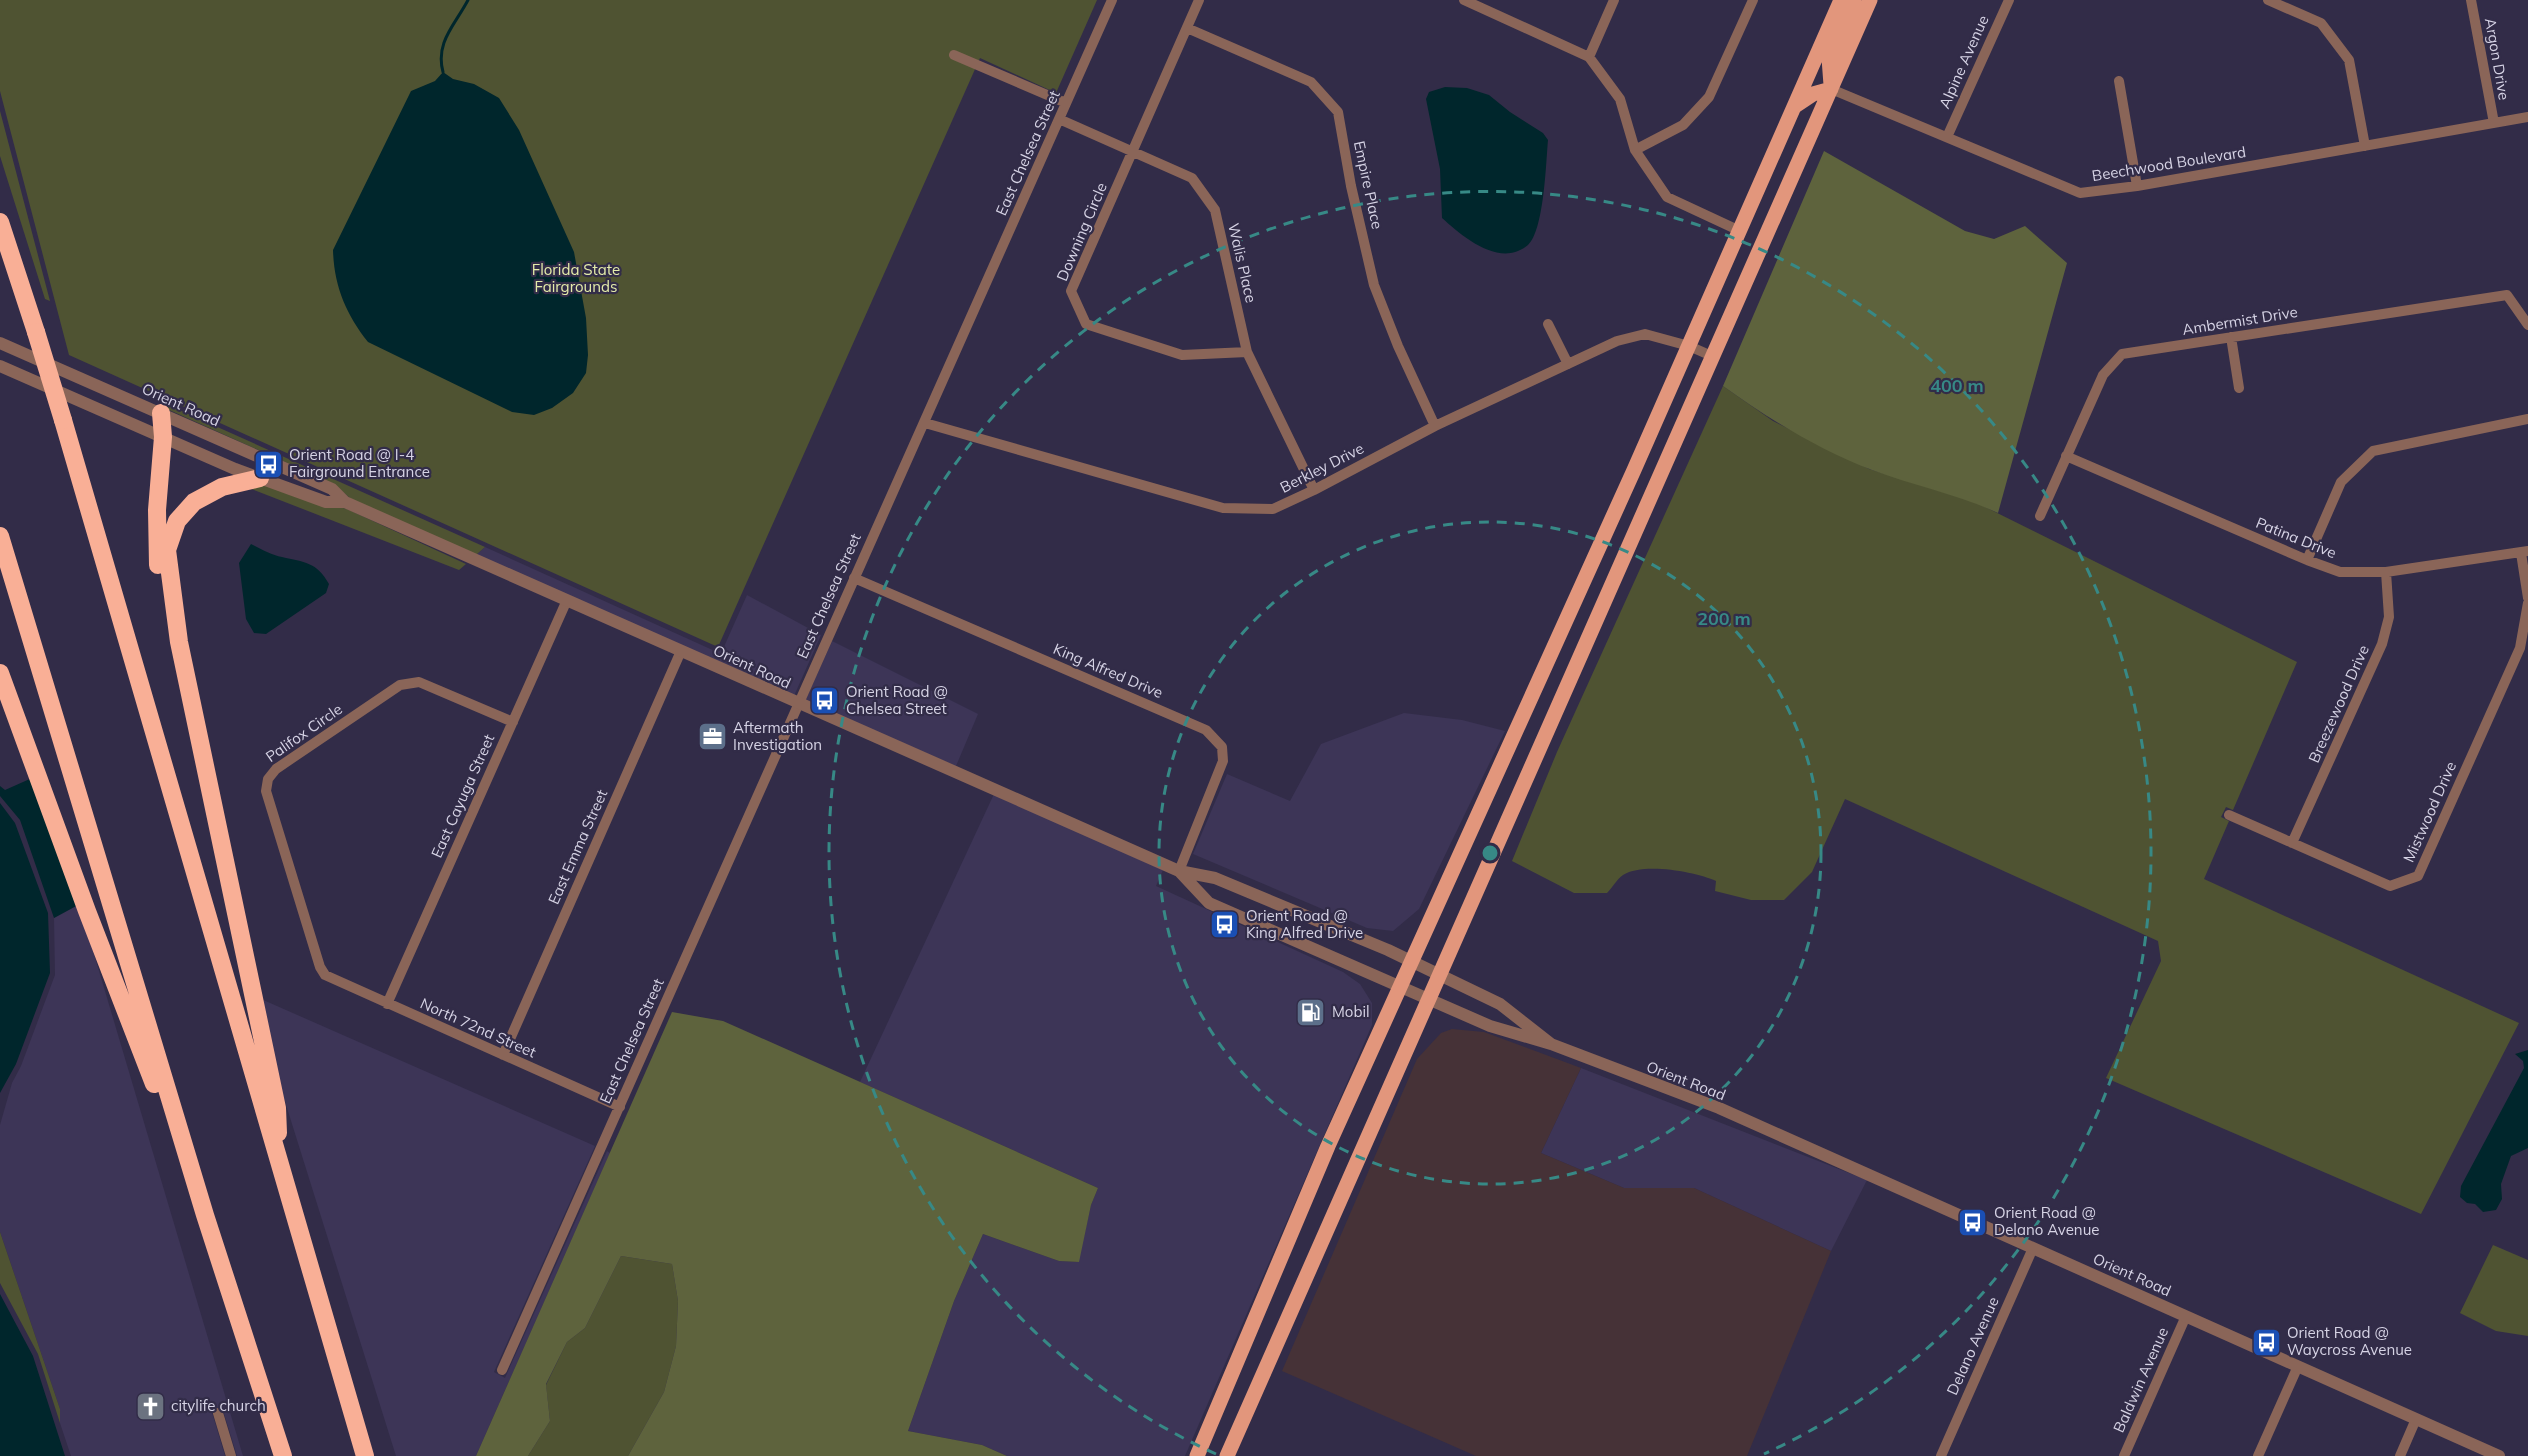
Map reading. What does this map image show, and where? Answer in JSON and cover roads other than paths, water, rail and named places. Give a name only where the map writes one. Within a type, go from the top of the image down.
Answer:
[{"type":"highway","points":[[0,222],[63,420],[365,1456]]},
{"type":"highway","points":[[161,413],[163,437],[156,558],[179,642],[277,1108],[281,1168]]},
{"type":"highway","points":[[179,642],[166,550],[177,521],[194,502],[222,486],[260,478]]},
{"type":"highway","points":[[0,536],[205,1215],[283,1456]]},
{"type":"highway","points":[[0,673],[87,911],[205,1215]]},
{"type":"main road","points":[[1197,1456],[1328,1146],[1689,346],[1841,0]]},
{"type":"main road","points":[[1831,89],[1829,58],[1854,0]]},
{"type":"main road","points":[[1227,1456],[1870,0]]},
{"type":"main road","points":[[1795,106],[1813,94],[1831,89]]},
{"type":"street","name":"East Chelsea Street","points":[[502,1370],[1112,0]]},
{"type":"street","name":"Downing Circle","points":[[1199,0],[1071,291],[1086,324],[1182,355],[1247,352]]},
{"type":"street","points":[[1589,57],[1614,0]]},
{"type":"street","points":[[1635,150],[1683,125],[1709,97],[1753,0]]},
{"type":"street","name":"Alpine Avenue","points":[[1947,137],[2009,0]]},
{"type":"street","points":[[2268,0],[2321,23],[2349,60],[2365,146]]},
{"type":"street","name":"Argon Drive","points":[[2471,0],[2494,123]]},
{"type":"street","points":[[1471,1],[1589,57],[1620,99],[1635,150],[1667,197],[1740,231]]},
{"type":"street","name":"Empire Place","points":[[1188,28],[1311,82],[1338,112],[1374,285],[1398,346],[1435,426]]},
{"type":"street","points":[[954,55],[1066,103]]},
{"type":"street","points":[[2119,81],[2137,186]]},
{"type":"street","name":"Beechwood Boulevard","points":[[1831,89],[2080,193],[2137,186],[2528,117]]},
{"type":"street","name":"Walis Place","points":[[1059,119],[1192,178],[1215,210],[1247,352],[1314,490]]},
{"type":"street","name":"Ambermist Drive","points":[[2040,516],[2103,375],[2121,354],[2507,295],[2528,325]]},
{"type":"street","points":[[1548,324],[1568,364]]},
{"type":"street","name":"Berkley Drive","points":[[925,423],[1223,508],[1272,509],[1314,490],[1435,426],[1617,341],[1645,334],[1689,346],[1714,357]]},
{"type":"street","points":[[2231,337],[2239,388]]},
{"type":"street","name":"Orient Road","points":[[0,343],[332,489],[345,502],[797,704],[1006,793],[1179,871],[1215,878],[1411,962],[1500,1004],[1551,1044]]},
{"type":"street","name":"Orient Road","points":[[0,366],[260,478],[326,502],[345,502]]},
{"type":"street","points":[[2307,560],[2341,482],[2373,451],[2528,419]]},
{"type":"street","name":"Patina Drive","points":[[2066,456],[2307,560],[2340,572],[2386,572],[2524,552]]},
{"type":"street","points":[[2524,552],[2528,598]]},
{"type":"street","name":"Breezewood Drive","points":[[2292,843],[2382,644],[2389,617],[2386,572]]},
{"type":"street","name":"King Alfred Drive","points":[[854,578],[1206,730],[1222,747],[1223,761],[1179,871]]},
{"type":"street","name":"East Cayuga Street","points":[[387,1004],[567,600]]},
{"type":"street","name":"Mistwood Drive","points":[[2229,815],[2390,886],[2418,876],[2520,648],[2528,603]]},
{"type":"street","name":"East Emma Street","points":[[503,1055],[681,651]]},
{"type":"street","name":"Palifox Circle","points":[[326,975],[320,967],[266,791],[267,780],[276,769],[400,685],[411,682],[419,682],[513,722]]},
{"type":"street","name":"Orient Road","points":[[1179,871],[1209,903],[1490,1026],[1551,1044],[1719,1108],[2499,1456]]},
{"type":"street","name":"North 72nd Street","points":[[326,975],[620,1107]]},
{"type":"street","name":"Delano Avenue","points":[[1941,1456],[2033,1248]]},
{"type":"street","name":"Baldwin Avenue","points":[[2124,1456],[2186,1316]]},
{"type":"street","points":[[2258,1456],[2298,1366]]},
{"type":"street","points":[[218,1413],[231,1456]]},
{"type":"street","points":[[2400,1456],[2416,1419]]},
{"type":"waterway","points":[[443,72],[441,61],[444,43],[468,0]]},
{"type":"place","name":"Orient Road @ I-4 Fairground Entrance","points":[[268,464]]},
{"type":"place","name":"Orient Road @ Chelsea Street","points":[[825,701]]},
{"type":"place","name":"Aftermath Investigation","points":[[712,737]]},
{"type":"place","name":"Orient Road @ King Alfred Drive","points":[[1225,925]]},
{"type":"place","name":"Mobil","points":[[1311,1012]]},
{"type":"place","name":"Orient Road @ Delano Avenue","points":[[1973,1222]]},
{"type":"place","name":"Orient Road @ Waycross Avenue","points":[[2266,1342]]},
{"type":"place","name":"citylife church","points":[[150,1406]]},
{"type":"park label","name":"Florida State Fairgrounds","points":[[576,278]]}]
